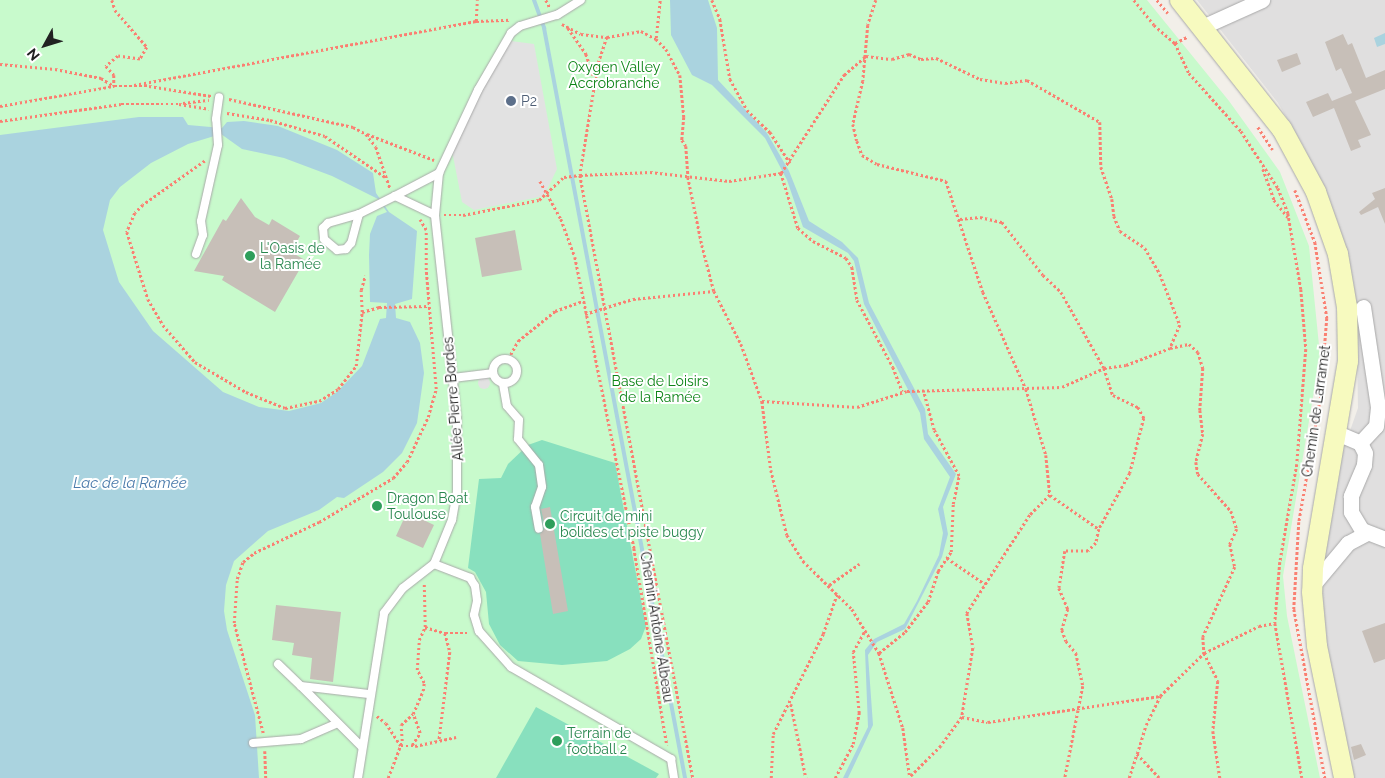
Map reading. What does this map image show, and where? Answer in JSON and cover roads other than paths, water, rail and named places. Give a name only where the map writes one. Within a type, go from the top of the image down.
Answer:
[{"type":"main road","name":"Chemin de Larramet","points":[[1175,7],[1194,36],[1282,129],[1299,159],[1328,222],[1345,292],[1348,325],[1346,378],[1312,586],[1317,646],[1344,778]]},
{"type":"street","points":[[1194,36],[1262,0]]},
{"type":"street","points":[[1360,443],[1381,428],[1375,376],[1362,307]]},
{"type":"street","points":[[1337,433],[1360,443],[1366,460],[1353,488],[1350,504],[1355,519],[1367,533],[1385,539]]},
{"type":"street","points":[[1312,586],[1348,543],[1367,533]]},
{"type":"lane","points":[[359,214],[351,243],[346,249],[338,250],[324,240],[323,228],[328,223],[359,214],[439,172],[498,50],[520,26],[557,16],[581,0]]},
{"type":"lane","points":[[196,254],[203,235],[201,221],[218,145],[216,115],[219,97]]},
{"type":"lane","name":"Allée Pierre Bordes","points":[[358,778],[367,710],[384,613],[403,588],[425,573],[434,564],[452,520],[457,492],[460,459],[435,215],[439,172]]},
{"type":"lane","points":[[395,196],[435,215]]},
{"type":"lane","points":[[500,359],[508,359],[518,370],[516,377],[504,384],[496,380],[492,373],[494,365],[500,359]]},
{"type":"lane","points":[[453,378],[492,373]]},
{"type":"lane","points":[[504,384],[507,406],[519,420],[518,439],[539,465],[542,487],[535,507],[539,529]]},
{"type":"lane","points":[[434,564],[463,574],[475,586],[477,601],[474,614],[479,631],[520,674],[670,759],[674,778]]},
{"type":"lane","points":[[278,664],[362,747]]},
{"type":"lane","points":[[301,686],[370,694]]},
{"type":"lane","points":[[254,743],[302,739],[338,723]]},
{"type":"water","points":[[670,0],[708,0],[717,28],[718,80],[767,133],[789,171],[809,221],[842,242],[858,258],[869,303],[925,409],[928,434],[956,474],[943,507],[948,534],[942,557],[905,629],[877,642],[868,655],[873,725],[848,778],[843,778],[868,727],[865,650],[874,639],[904,624],[917,601],[939,555],[943,533],[938,509],[950,477],[924,439],[920,413],[864,304],[854,261],[848,253],[803,227],[787,180],[765,138],[712,85],[692,75],[671,35]]},
{"type":"water","points":[[1385,33],[1385,44],[1377,47],[1374,38]]},
{"type":"water","name":"Lac de la Ramée","points":[[139,117],[183,117],[188,125],[222,128],[227,122],[244,121],[278,126],[337,150],[373,173],[376,193],[389,212],[417,231],[412,299],[395,304],[396,318],[410,322],[420,343],[424,373],[417,423],[402,453],[383,472],[344,498],[337,497],[319,510],[268,531],[234,561],[226,585],[224,611],[227,630],[255,715],[259,778],[0,778],[0,135]],"holes":[[[221,134],[242,149],[284,158],[332,176],[378,199],[387,212],[377,216],[370,234],[369,255],[370,302],[387,303],[386,318],[380,319],[362,366],[337,392],[321,403],[289,411],[259,407],[223,392],[153,331],[119,282],[103,230],[110,200],[120,187],[151,163],[188,144]]]},
{"type":"waterway","points":[[534,0],[544,28],[685,778]]},
{"type":"place","name":"P2","points":[[511,101]]},
{"type":"place","name":"L'Oasis de la Ramée","points":[[250,256]]},
{"type":"place","name":"Dragon Boat Toulouse","points":[[377,506]]},
{"type":"place","name":"Circuit de mini bolides et piste buggy","points":[[550,524]]},
{"type":"place","name":"Terrain de football 2","points":[[557,741]]},
{"type":"park label","name":"Oxygen Valley Accrobranche","points":[[614,76]]},
{"type":"park label","name":"Base de Loisirs de la Ramée","points":[[660,390]]}]
